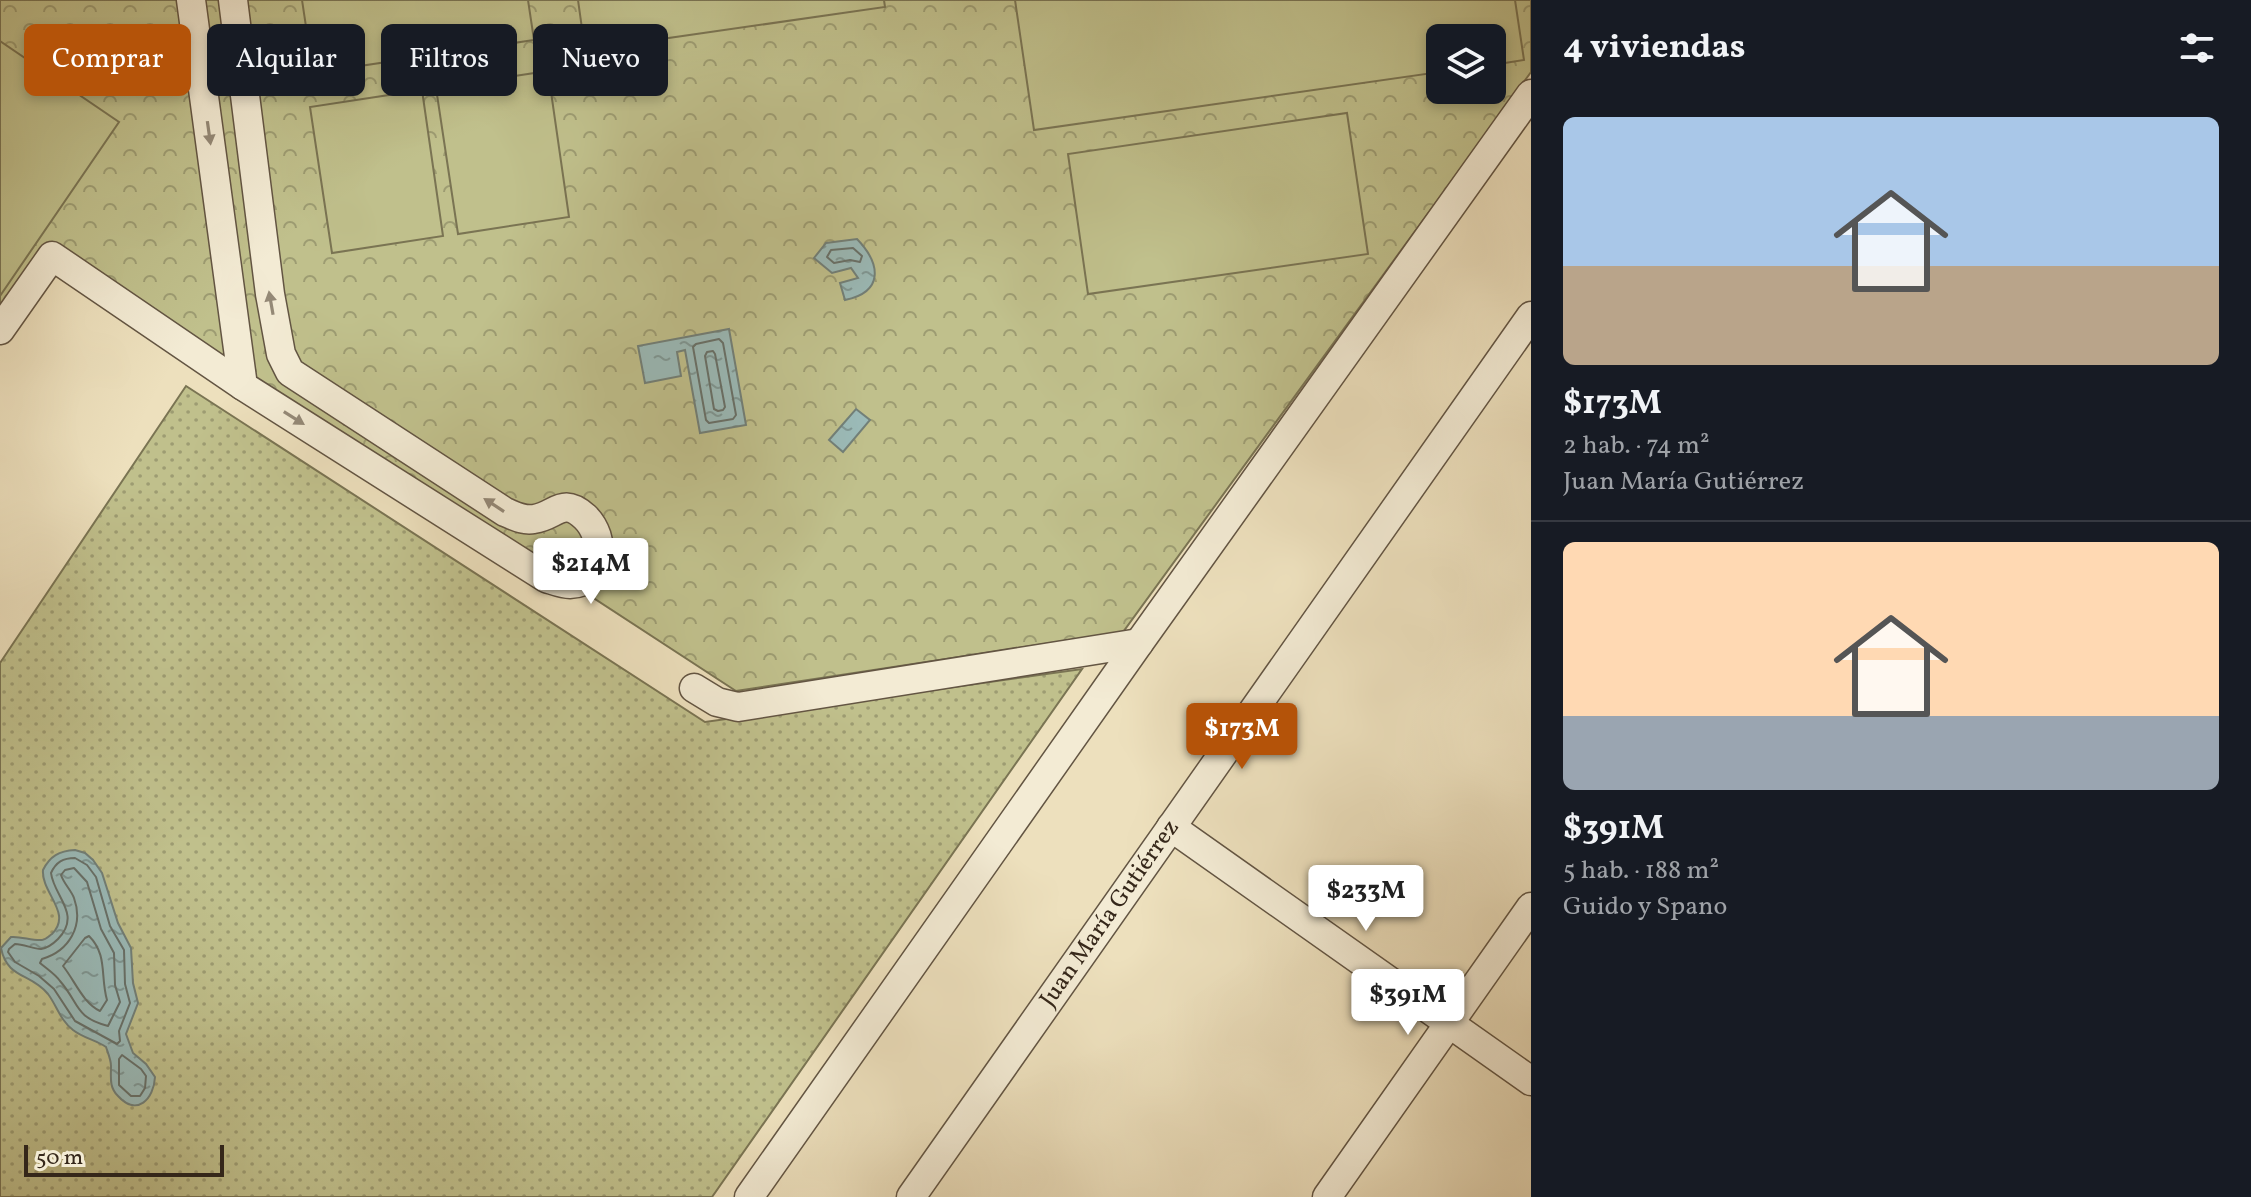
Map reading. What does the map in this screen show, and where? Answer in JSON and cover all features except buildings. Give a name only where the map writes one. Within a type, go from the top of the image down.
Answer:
[{"type":"street","points":[[191,0],[243,386]]},
{"type":"street","points":[[0,330],[52,256],[243,386],[546,578],[567,585],[580,583],[599,563],[599,540],[594,528],[571,508],[561,507],[536,519],[522,520],[505,512],[290,372],[281,354],[270,294],[233,0]]},
{"type":"street","points":[[749,1197],[1531,94]]},
{"type":"street","name":"Juan María Gutiérrez","points":[[911,1197],[1531,316]]},
{"type":"street","points":[[694,688],[717,702],[738,707],[1139,643]]},
{"type":"street","points":[[1171,827],[1531,1081]]},
{"type":"street","points":[[1327,1197],[1531,907]]},
{"type":"green space","points":[[0,0],[1531,0],[1531,72],[1123,632],[736,691],[49,243],[0,313]]},
{"type":"green space","points":[[302,0],[528,0],[533,40],[517,43],[517,24],[381,24],[381,63],[365,65],[365,24],[306,24]]},
{"type":"green space","points":[[578,0],[884,0],[885,7],[668,38],[668,24],[581,24]]},
{"type":"green space","points":[[1015,0],[1515,0],[1524,60],[1506,63],[1506,24],[1426,24],[1426,74],[1034,130]]},
{"type":"green space","points":[[0,41],[24,57],[24,96],[81,96],[119,122],[0,296]]},
{"type":"green space","points":[[533,73],[533,96],[552,96],[569,217],[458,234],[437,96],[517,96],[517,76]]},
{"type":"green space","points":[[382,96],[423,96],[443,236],[332,253],[310,107]]},
{"type":"green space","points":[[1347,113],[1368,254],[1088,294],[1068,154]]},
{"type":"green space","points":[[186,386],[705,722],[1082,669],[712,1197],[0,1197],[0,663]]},
{"type":"water","points":[[857,239],[871,258],[875,276],[867,291],[845,300],[840,283],[858,278],[851,268],[832,273],[814,258],[826,243]]},
{"type":"water","points":[[729,329],[746,425],[700,433],[685,350],[677,352],[681,376],[645,383],[638,346]]},
{"type":"water","points":[[856,409],[870,420],[843,452],[829,440]]},
{"type":"water","points":[[75,850],[85,853],[102,873],[118,923],[131,948],[133,983],[138,1003],[126,1034],[133,1053],[155,1077],[148,1098],[138,1105],[125,1102],[113,1089],[106,1047],[69,1026],[41,987],[8,965],[1,948],[11,937],[42,940],[52,934],[59,918],[43,870],[56,855]]}]
